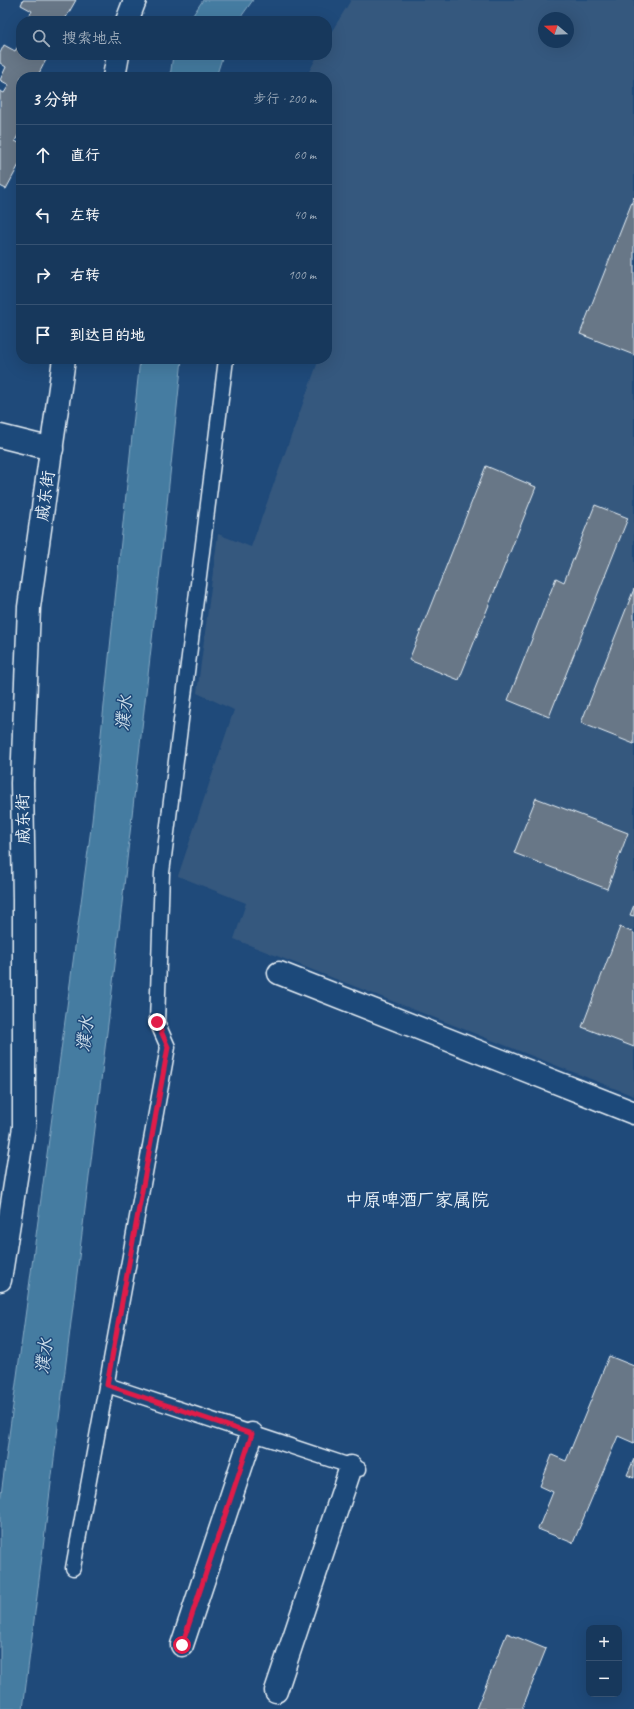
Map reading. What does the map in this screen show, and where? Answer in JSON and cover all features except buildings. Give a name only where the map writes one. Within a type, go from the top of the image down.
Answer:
[{"type":"street","points":[[129,16],[135,0]]},
{"type":"street","points":[[115,72],[117,60]]},
{"type":"street","name":"戚东街","points":[[0,1280],[24,1127],[24,900],[22,784],[29,607],[63,364]]},
{"type":"street","points":[[0,436],[52,449]]},
{"type":"street","points":[[279,973],[634,1113]]},
{"type":"street","points":[[182,1645],[252,1434]]},
{"type":"street","points":[[276,1690],[356,1468]]},
{"type":"lane","points":[[74,1568],[168,1047],[157,1022],[162,873],[225,364]]},
{"type":"lane","points":[[107,1385],[356,1468]]},
{"type":"shaded area","points":[[351,0],[634,0],[634,1096],[234,939],[246,903],[178,876],[234,710],[197,693],[218,534],[251,547],[317,364],[332,364],[332,72],[309,72],[315,60],[332,60],[332,31]]},
{"type":"water","points":[[203,0],[253,0],[242,16],[192,16]]},
{"type":"water","points":[[172,60],[221,60],[218,72],[171,72]]},
{"type":"water","name":"濮水","points":[[139,364],[181,364],[162,552],[111,1000],[23,1709],[0,1709],[0,1502],[92,821]]},
{"type":"district","name":"中原啤酒厂家属院","points":[[417,1200]]},
{"type":"route","points":[[157,1022],[168,1047],[107,1385],[252,1434],[182,1645]]}]
